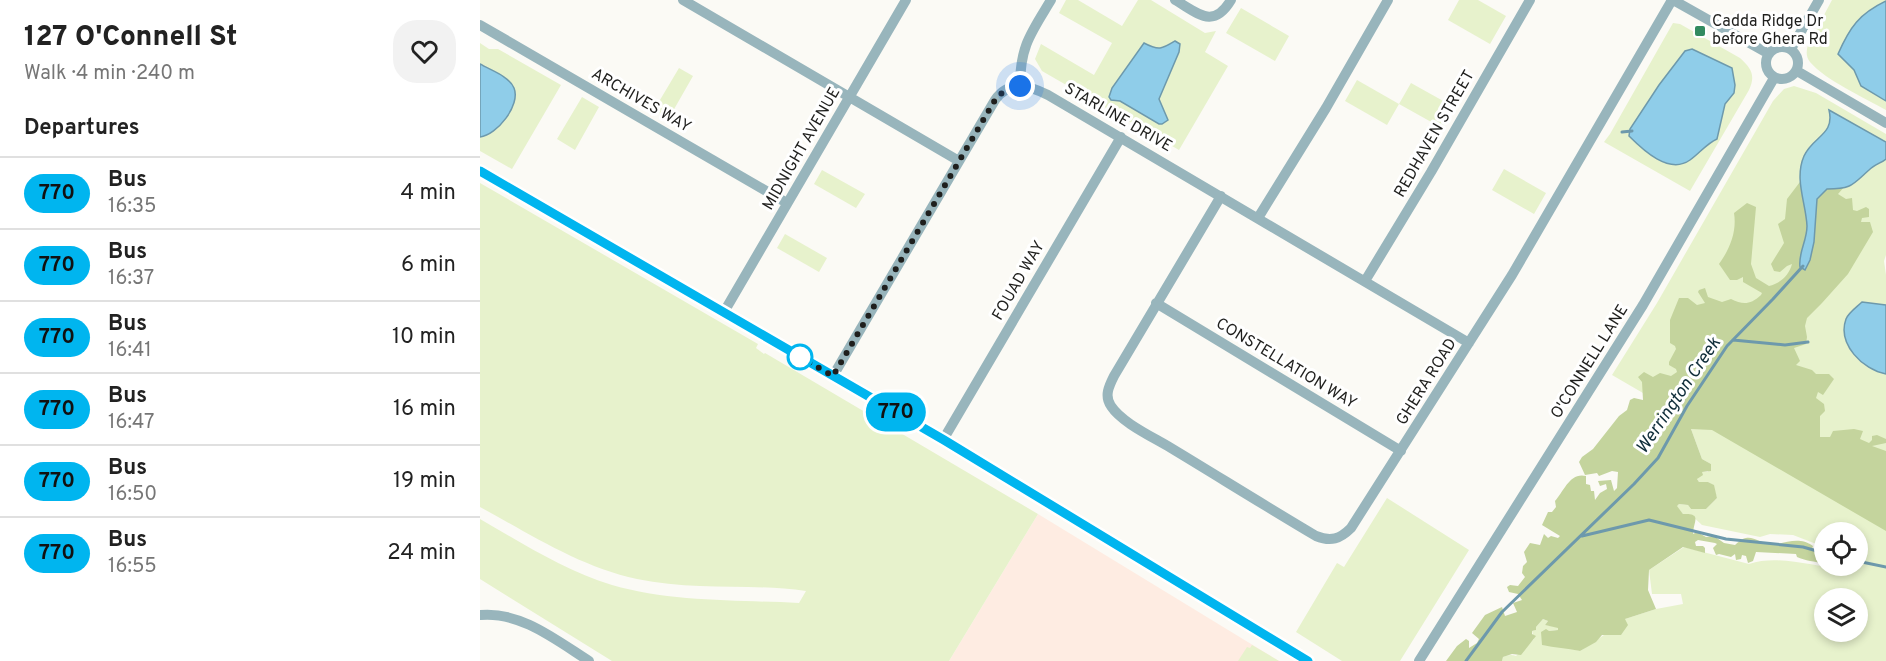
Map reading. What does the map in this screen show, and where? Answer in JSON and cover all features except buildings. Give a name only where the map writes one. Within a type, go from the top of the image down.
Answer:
[{"type":"street","points":[[682,0],[959,160]]},
{"type":"street","name":"MIDNIGHT AVENUE","points":[[724,312],[906,0]]},
{"type":"street","points":[[833,376],[1000,94],[1007,88],[1020,86],[1023,51],[1051,0]]},
{"type":"street","points":[[1175,0],[1212,18],[1221,14],[1231,0]]},
{"type":"street","points":[[1258,218],[1326,108],[1388,0]]},
{"type":"street","name":"REDHAVEN STREET","points":[[1365,281],[1530,0]]},
{"type":"street","points":[[1673,0],[1769,54]]},
{"type":"street","name":"GHERA ROAD","points":[[1156,303],[1114,376],[1107,393],[1108,401],[1115,412],[1316,536],[1326,540],[1343,536],[1351,528],[1401,451],[1512,275],[1673,0]]},
{"type":"street","points":[[1791,49],[1819,0]]},
{"type":"street","name":"ARCHIVES WAY","points":[[480,25],[787,203]]},
{"type":"street","points":[[1782,47],[1791,49],[1797,57],[1797,71],[1785,80],[1774,78],[1767,69],[1766,58],[1769,54],[1782,47]]},
{"type":"street","points":[[1797,71],[1886,123]]},
{"type":"street","name":"O'CONNELL LANE","points":[[1421,660],[1643,305],[1774,78]]},
{"type":"street","name":"STARLINE DRIVE","points":[[1020,86],[1034,88],[1048,95],[1469,343]]},
{"type":"street","name":"FOUAD WAY","points":[[944,440],[1121,137]]},
{"type":"street","points":[[480,171],[944,440],[1308,661]]},
{"type":"street","points":[[1156,303],[1221,196]]},
{"type":"street","name":"CONSTELLATION WAY","points":[[1156,303],[1401,451]]},
{"type":"street","points":[[480,615],[498,614],[527,623],[589,661]]},
{"type":"shaded area","points":[[1038,514],[1279,661],[949,661]]},
{"type":"green space","points":[[1066,0],[1078,0],[1122,26],[1138,0],[1151,0],[1205,33],[1216,31],[1205,52],[1228,66],[1179,150],[1042,71],[1035,59],[1041,44],[1094,75],[1112,43],[1059,13]]},
{"type":"green space","points":[[1459,0],[1478,0],[1506,16],[1490,44],[1448,20]]},
{"type":"green space","points":[[1832,0],[1886,0],[1886,110],[1835,82],[1809,60],[1808,45]]},
{"type":"green space","points":[[1241,8],[1289,36],[1275,61],[1226,33]]},
{"type":"green space","points":[[1673,23],[1680,24],[1740,58],[1750,69],[1752,76],[1749,90],[1690,191],[1604,142]]},
{"type":"green space","points":[[480,43],[489,49],[498,49],[561,85],[512,169],[480,151]]},
{"type":"green space","points":[[679,68],[693,76],[669,118],[654,110]]},
{"type":"green space","points":[[1357,80],[1399,104],[1387,125],[1345,101]]},
{"type":"green space","points":[[1411,83],[1454,107],[1442,128],[1399,104]]},
{"type":"green space","points":[[1794,86],[1816,93],[1886,134],[1886,255],[1884,261],[1886,275],[1886,661],[1502,661],[1505,656],[1516,656],[1534,639],[1532,631],[1536,630],[1543,619],[1548,621],[1545,625],[1558,627],[1558,630],[1549,631],[1542,645],[1580,651],[1625,619],[1656,609],[1683,604],[1681,594],[1652,594],[1649,570],[1684,547],[1749,564],[1772,560],[1814,565],[1814,576],[1868,576],[1868,522],[1814,522],[1814,543],[1793,535],[1770,534],[1760,537],[1702,525],[1690,514],[1683,514],[1676,506],[1679,504],[1688,505],[1691,509],[1706,509],[1717,498],[1713,485],[1708,482],[1699,482],[1697,479],[1702,472],[1708,472],[1711,464],[1702,459],[1691,429],[1705,429],[1612,375],[1657,303],[1773,101],[1784,89]]},
{"type":"green space","points":[[582,97],[599,107],[575,150],[557,139]]},
{"type":"green space","points":[[1504,169],[1546,193],[1534,214],[1492,190]]},
{"type":"green space","points":[[822,170],[865,194],[856,208],[814,184]]},
{"type":"green space","points":[[1806,174],[1845,186],[1838,194],[1846,199],[1852,198],[1853,210],[1857,211],[1866,207],[1869,209],[1869,217],[1862,218],[1861,222],[1870,222],[1873,232],[1848,274],[1807,318],[1806,344],[1794,348],[1800,361],[1796,365],[1812,370],[1816,374],[1829,374],[1834,379],[1823,395],[1818,392],[1816,398],[1824,404],[1825,411],[1820,416],[1820,437],[1830,437],[1833,431],[1854,429],[1863,431],[1860,439],[1869,443],[1872,436],[1877,435],[1886,439],[1886,443],[1872,446],[1886,451],[1886,531],[1712,430],[1691,429],[1702,459],[1711,464],[1711,471],[1702,472],[1703,475],[1697,479],[1699,482],[1714,485],[1717,498],[1706,509],[1691,509],[1688,505],[1679,504],[1677,506],[1683,514],[1695,517],[1693,534],[1697,532],[1706,537],[1714,536],[1724,543],[1735,545],[1749,538],[1770,544],[1802,541],[1813,546],[1814,562],[1797,557],[1796,554],[1756,552],[1753,561],[1748,563],[1746,556],[1742,555],[1741,559],[1736,560],[1735,554],[1731,557],[1716,555],[1713,548],[1717,544],[1698,540],[1695,542],[1696,546],[1703,546],[1705,553],[1683,547],[1649,570],[1648,590],[1656,609],[1625,619],[1628,625],[1621,635],[1602,635],[1596,642],[1580,651],[1542,645],[1541,632],[1546,629],[1558,630],[1558,628],[1545,625],[1548,621],[1543,619],[1536,630],[1532,631],[1532,634],[1536,636],[1521,655],[1512,654],[1503,657],[1502,661],[1446,661],[1457,646],[1466,639],[1469,641],[1469,648],[1477,643],[1479,639],[1472,633],[1485,615],[1502,607],[1505,616],[1517,612],[1513,603],[1522,600],[1518,594],[1509,592],[1507,587],[1518,586],[1525,577],[1522,573],[1523,566],[1527,562],[1524,552],[1530,543],[1540,545],[1544,534],[1548,538],[1560,536],[1542,525],[1548,512],[1552,512],[1556,507],[1555,501],[1568,483],[1576,477],[1586,476],[1586,484],[1590,485],[1591,491],[1594,491],[1595,500],[1607,489],[1606,484],[1600,486],[1598,481],[1611,480],[1614,491],[1617,488],[1618,472],[1612,471],[1599,476],[1597,473],[1585,475],[1579,462],[1593,449],[1619,416],[1627,410],[1630,400],[1634,398],[1643,400],[1642,382],[1638,377],[1644,372],[1653,377],[1660,373],[1671,376],[1677,372],[1669,365],[1676,349],[1670,343],[1670,320],[1679,298],[1688,298],[1697,305],[1705,303],[1698,292],[1705,288],[1708,297],[1722,302],[1731,299],[1746,303],[1761,295],[1762,293],[1743,282],[1743,277],[1730,280],[1719,264],[1732,240],[1734,213],[1747,203],[1756,207],[1751,264],[1756,278],[1769,286],[1781,281],[1787,275],[1792,264],[1780,272],[1774,271],[1771,264],[1784,243],[1778,224],[1785,219],[1787,199]]},
{"type":"green space","points":[[480,183],[758,344],[756,348],[764,354],[1038,514],[949,661],[612,661],[480,579],[480,519],[577,572],[634,591],[705,599],[799,603],[806,591],[764,587],[679,585],[616,574],[575,558],[480,507]]},
{"type":"green space","points":[[785,234],[827,258],[819,272],[777,248]]},
{"type":"green space","points":[[1387,498],[1469,550],[1400,661],[1342,661],[1296,632],[1337,563],[1344,567]]},
{"type":"green space","points":[[1252,645],[1279,661],[1238,661],[1247,647],[1250,648]]},
{"type":"water","points":[[1886,1],[1886,101],[1861,86],[1854,70],[1838,54],[1856,22]]},
{"type":"water","points":[[1175,41],[1180,44],[1179,52],[1159,99],[1168,120],[1159,124],[1120,101],[1111,100],[1109,97],[1112,88],[1144,43],[1160,48]]},
{"type":"water","points":[[1692,49],[1732,68],[1734,93],[1725,104],[1717,139],[1690,160],[1674,165],[1657,159],[1641,148],[1629,136],[1630,129],[1685,51]]},
{"type":"water","points":[[480,64],[508,80],[514,88],[515,95],[514,103],[506,118],[493,131],[480,137]]},
{"type":"water","points":[[1829,110],[1886,142],[1886,159],[1851,185],[1827,189],[1817,199],[1814,242],[1805,270],[1800,267],[1807,226],[1800,182],[1801,165],[1808,149],[1829,125]]},
{"type":"water","points":[[1862,302],[1886,305],[1886,374],[1877,372],[1861,361],[1845,338],[1846,319]]},
{"type":"waterway","points":[[1622,132],[1632,131]]},
{"type":"waterway","name":"Werrington Creek","points":[[1466,661],[1502,612],[1658,458],[1687,406],[1727,346],[1803,266]]},
{"type":"waterway","points":[[1733,340],[1785,345],[1808,342]]},
{"type":"waterway","points":[[1582,536],[1649,520],[1726,539],[1814,550]]},
{"type":"waterway","points":[[1868,563],[1886,567]]},
{"type":"bus line","name":"770","points":[[480,171],[944,440],[1308,661]]},
{"type":"place","name":"Cadda Ridge Dr before Ghera Rd","points":[[1700,31]]},
{"type":"route","points":[[800,357],[833,376],[995,100],[1007,88],[1020,86]]}]
